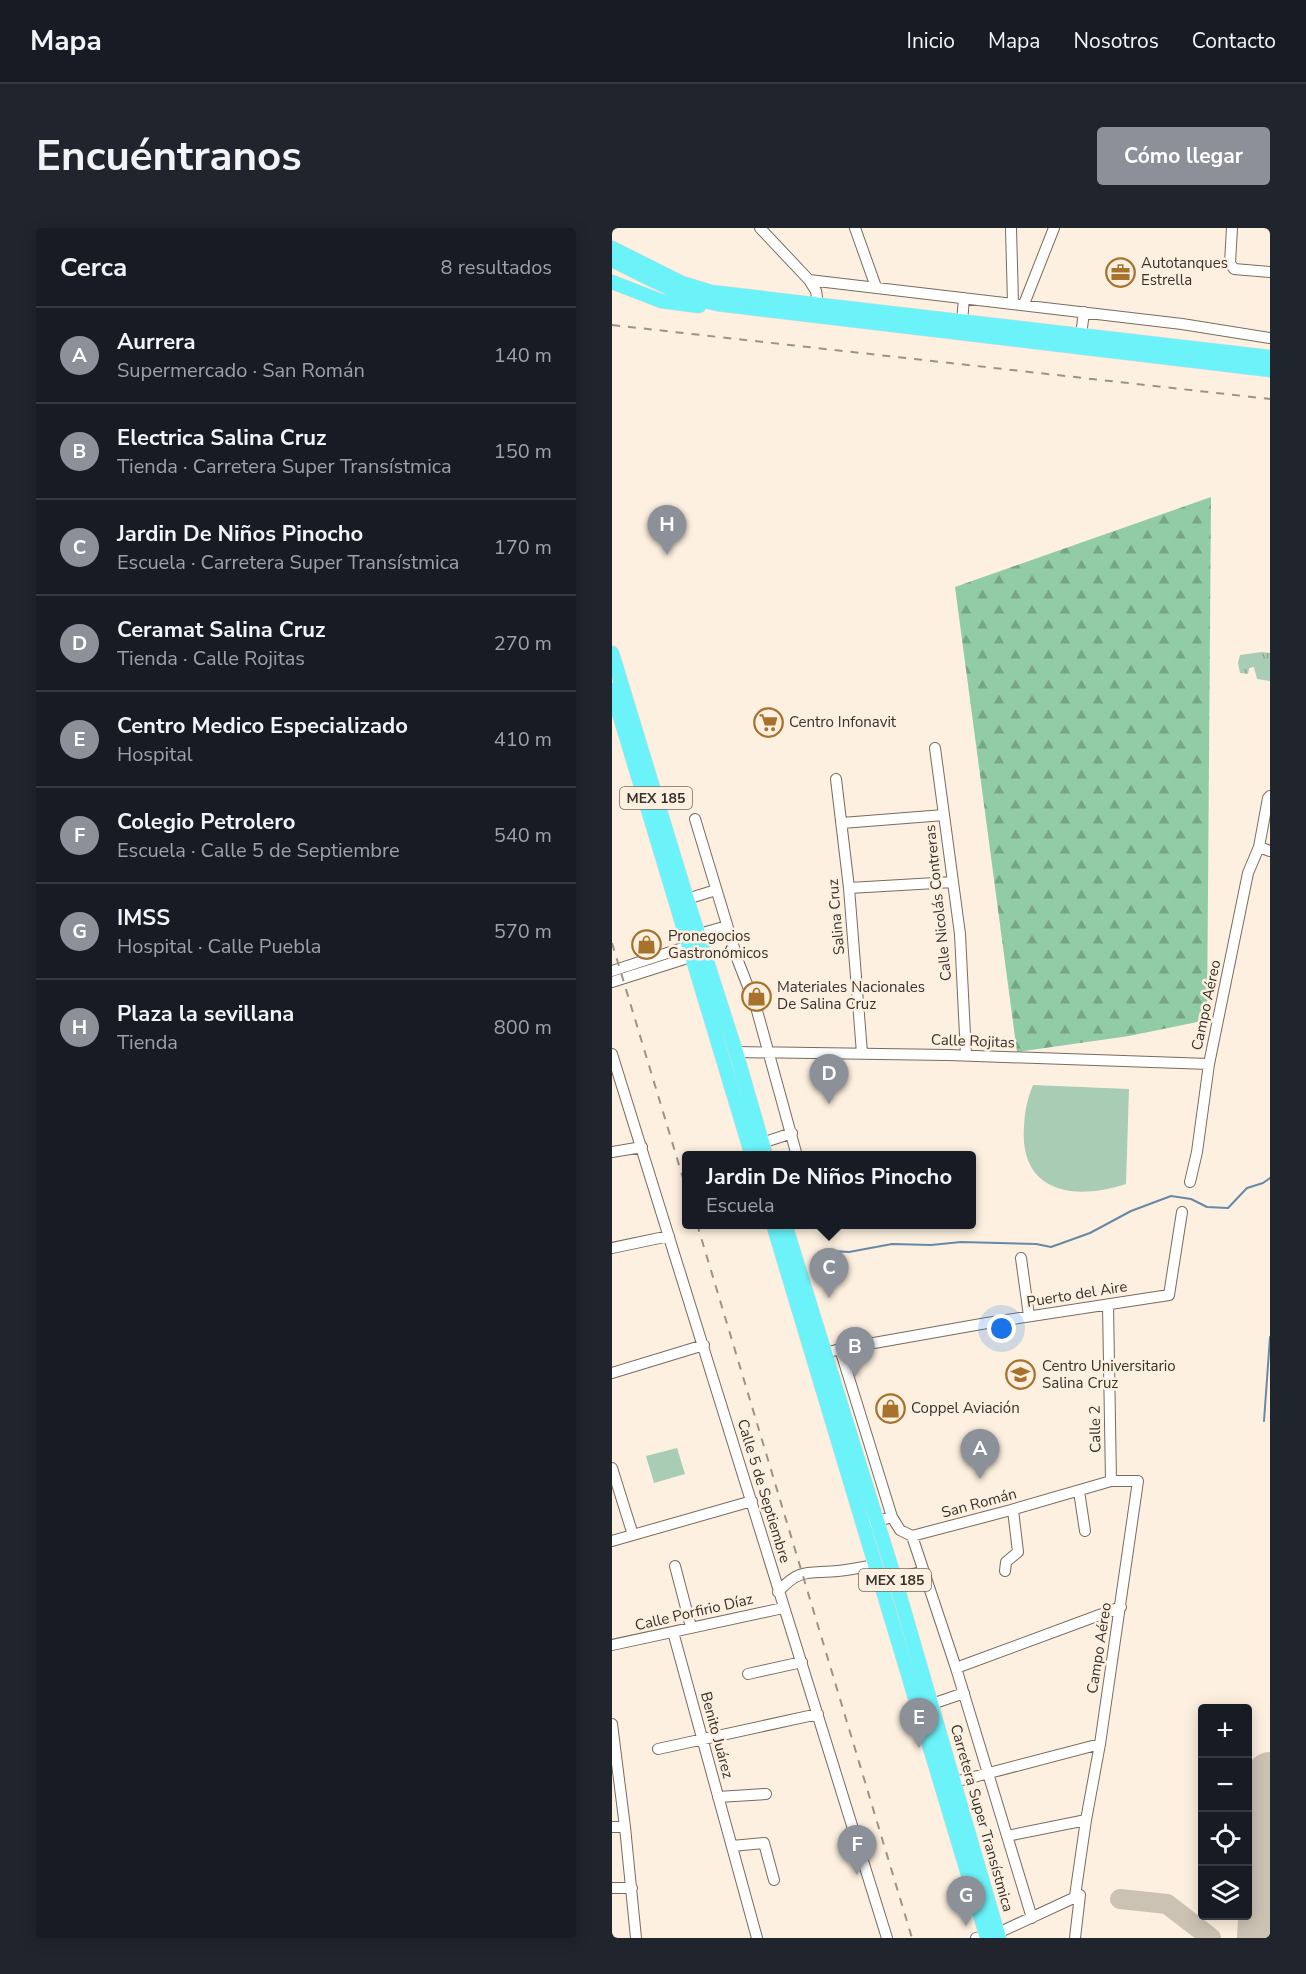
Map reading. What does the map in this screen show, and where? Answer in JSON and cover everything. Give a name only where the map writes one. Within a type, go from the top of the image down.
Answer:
[{"type":"main road","points":[[613,252],[682,284],[711,292],[819,312],[1270,370]]},
{"type":"main road","points":[[613,252],[697,300],[773,312]]},
{"type":"main road","points":[[612,282],[661,301],[709,308],[819,312],[962,322],[1270,357]]},
{"type":"main road","name":"MEX 185","points":[[612,653],[687,899],[697,946],[751,1151]]},
{"type":"main road","name":"MEX 185","points":[[612,690],[697,946],[736,1052],[764,1149]]},
{"type":"main road","name":"Carretera Super Transístmica","points":[[775,1229],[877,1521],[932,1704],[948,1784]]},
{"type":"main road","name":"Carretera Super Transístmica","points":[[786,1229],[862,1526],[948,1784],[989,1936]]},
{"type":"street","points":[[760,228],[809,280],[816,291],[819,312]]},
{"type":"street","points":[[855,228],[876,287]]},
{"type":"street","points":[[1011,228],[1012,303]]},
{"type":"street","points":[[1024,304],[1054,228]]},
{"type":"street","points":[[1232,228],[1231,267],[1270,272]]},
{"type":"street","points":[[809,280],[1024,304],[1182,324],[1270,338]]},
{"type":"street","points":[[962,322],[964,298]]},
{"type":"street","points":[[1081,335],[1084,312]]},
{"type":"street","name":"Calle Nicolás Contreras","points":[[935,748],[960,934],[966,1055]]},
{"type":"street","name":"Salina Cruz","points":[[836,779],[849,888],[862,1053]]},
{"type":"street","name":"Campo Aéreo","points":[[1190,1182],[1197,1152],[1209,1064],[1248,873],[1259,847],[1270,796]]},
{"type":"street","points":[[842,823],[944,815]]},
{"type":"street","points":[[694,819],[738,961],[756,1007],[796,1151]]},
{"type":"street","points":[[1259,847],[1270,851]]},
{"type":"street","points":[[849,888],[953,882]]},
{"type":"street","points":[[687,899],[716,890]]},
{"type":"street","points":[[612,982],[697,946],[727,926]]},
{"type":"street","points":[[612,971],[697,946]]},
{"type":"street","name":"Calle Rojitas","points":[[736,1052],[966,1055],[1209,1064]]},
{"type":"street","name":"Calle 5 de Septiembre","points":[[613,1058],[887,1938]]},
{"type":"street","points":[[764,1149],[792,1133]]},
{"type":"street","points":[[612,1152],[642,1147]]},
{"type":"street","name":"Puerto del Aire","points":[[819,1354],[1029,1316],[1169,1295],[1182,1212]]},
{"type":"street","points":[[612,1248],[669,1236]]},
{"type":"street","points":[[1020,1258],[1029,1316]]},
{"type":"street","name":"Calle 2","points":[[1108,1305],[1111,1481]]},
{"type":"street","points":[[612,1372],[704,1345]]},
{"type":"street","points":[[840,1349],[892,1517],[900,1530],[912,1536],[924,1571],[964,1693],[1032,1918]]},
{"type":"street","points":[[612,1468],[633,1535]]},
{"type":"street","name":"San Román","points":[[912,1536],[1111,1481],[1138,1481]]},
{"type":"street","name":"Campo Aéreo","points":[[1075,1938],[1086,1820],[1100,1744],[1138,1481]]},
{"type":"street","points":[[1079,1491],[1085,1531]]},
{"type":"street","points":[[612,1541],[752,1501]]},
{"type":"street","points":[[1005,1571],[1006,1562],[1018,1552],[1012,1510]]},
{"type":"street","points":[[862,1526],[892,1517]]},
{"type":"street","points":[[778,1592],[790,1580],[802,1574],[813,1571],[836,1572],[875,1565]]},
{"type":"street","points":[[675,1566],[691,1627]]},
{"type":"street","points":[[895,1579],[924,1571]]},
{"type":"street","points":[[956,1668],[1121,1607]]},
{"type":"street","name":"Calle Porfirio Díaz","points":[[612,1645],[783,1608]]},
{"type":"street","name":"Benito Juárez","points":[[673,1632],[757,1938]]},
{"type":"street","points":[[748,1674],[802,1662]]},
{"type":"street","points":[[932,1704],[964,1693]]},
{"type":"street","points":[[658,1749],[703,1741],[818,1714]]},
{"type":"street","points":[[612,1724],[636,1938]]},
{"type":"street","points":[[948,1784],[1100,1744]]},
{"type":"street","points":[[718,1797],[766,1794]]},
{"type":"street","points":[[1007,1836],[1086,1820]]},
{"type":"street","points":[[612,1827],[625,1827]]},
{"type":"street","points":[[732,1846],[764,1843],[774,1880]]},
{"type":"street","points":[[612,1888],[632,1888]]},
{"type":"street","points":[[989,1936],[1078,1895]]},
{"type":"green space","points":[[1211,497],[1207,1020],[1129,1036],[1017,1052],[955,587]]},
{"type":"green space","points":[[1270,653],[1270,681],[1257,679],[1254,667],[1249,668],[1248,674],[1240,673],[1238,663],[1240,655]]},
{"type":"green space","points":[[1033,1085],[1129,1089],[1126,1184],[1087,1192],[1070,1191],[1054,1187],[1040,1178],[1031,1166],[1025,1148],[1025,1115]]},
{"type":"green space","points":[[677,1448],[685,1474],[654,1483],[646,1456]]},
{"type":"waterway","points":[[833,1251],[849,1252],[892,1244],[931,1245],[961,1242],[1036,1244],[1051,1247],[1090,1233],[1131,1211],[1171,1196],[1191,1199],[1207,1207],[1228,1208],[1247,1188],[1270,1178]]},
{"type":"waterway","points":[[1264,1421],[1270,1337]]},
{"type":"taxiway","points":[[1120,1899],[1167,1904],[1211,1938]]},
{"type":"runway","points":[[1261,1938],[1270,1776]]},
{"type":"railway","points":[[612,325],[1270,399]]},
{"type":"railway","points":[[612,943],[682,1175]]},
{"type":"railway","points":[[699,1229],[912,1938]]},
{"type":"place","name":"Autotanques Estrella","points":[[1120,272]]},
{"type":"place","name":"Plaza la sevillana","points":[[667,555]]},
{"type":"place","name":"Centro Infonavit","points":[[768,722]]},
{"type":"place","name":"Pronegocios Gastronómicos","points":[[647,945]]},
{"type":"place","name":"Materiales Nacionales De Salina Cruz","points":[[756,996]]},
{"type":"place","name":"Ceramat Salina Cruz","points":[[829,1104]]},
{"type":"place","name":"Jardin De Niños Pinocho","points":[[829,1298]]},
{"type":"place","name":"Centro Universitario Salina Cruz","points":[[1021,1375]]},
{"type":"place","name":"Electrica Salina Cruz","points":[[855,1377]]},
{"type":"place","name":"Coppel Aviación","points":[[890,1408]]},
{"type":"place","name":"Aurrera","points":[[980,1479]]},
{"type":"place","name":"Centro Medico Especializado","points":[[919,1748]]},
{"type":"place","name":"Colegio Petrolero","points":[[857,1875]]},
{"type":"place","name":"IMSS","points":[[966,1926]]}]
